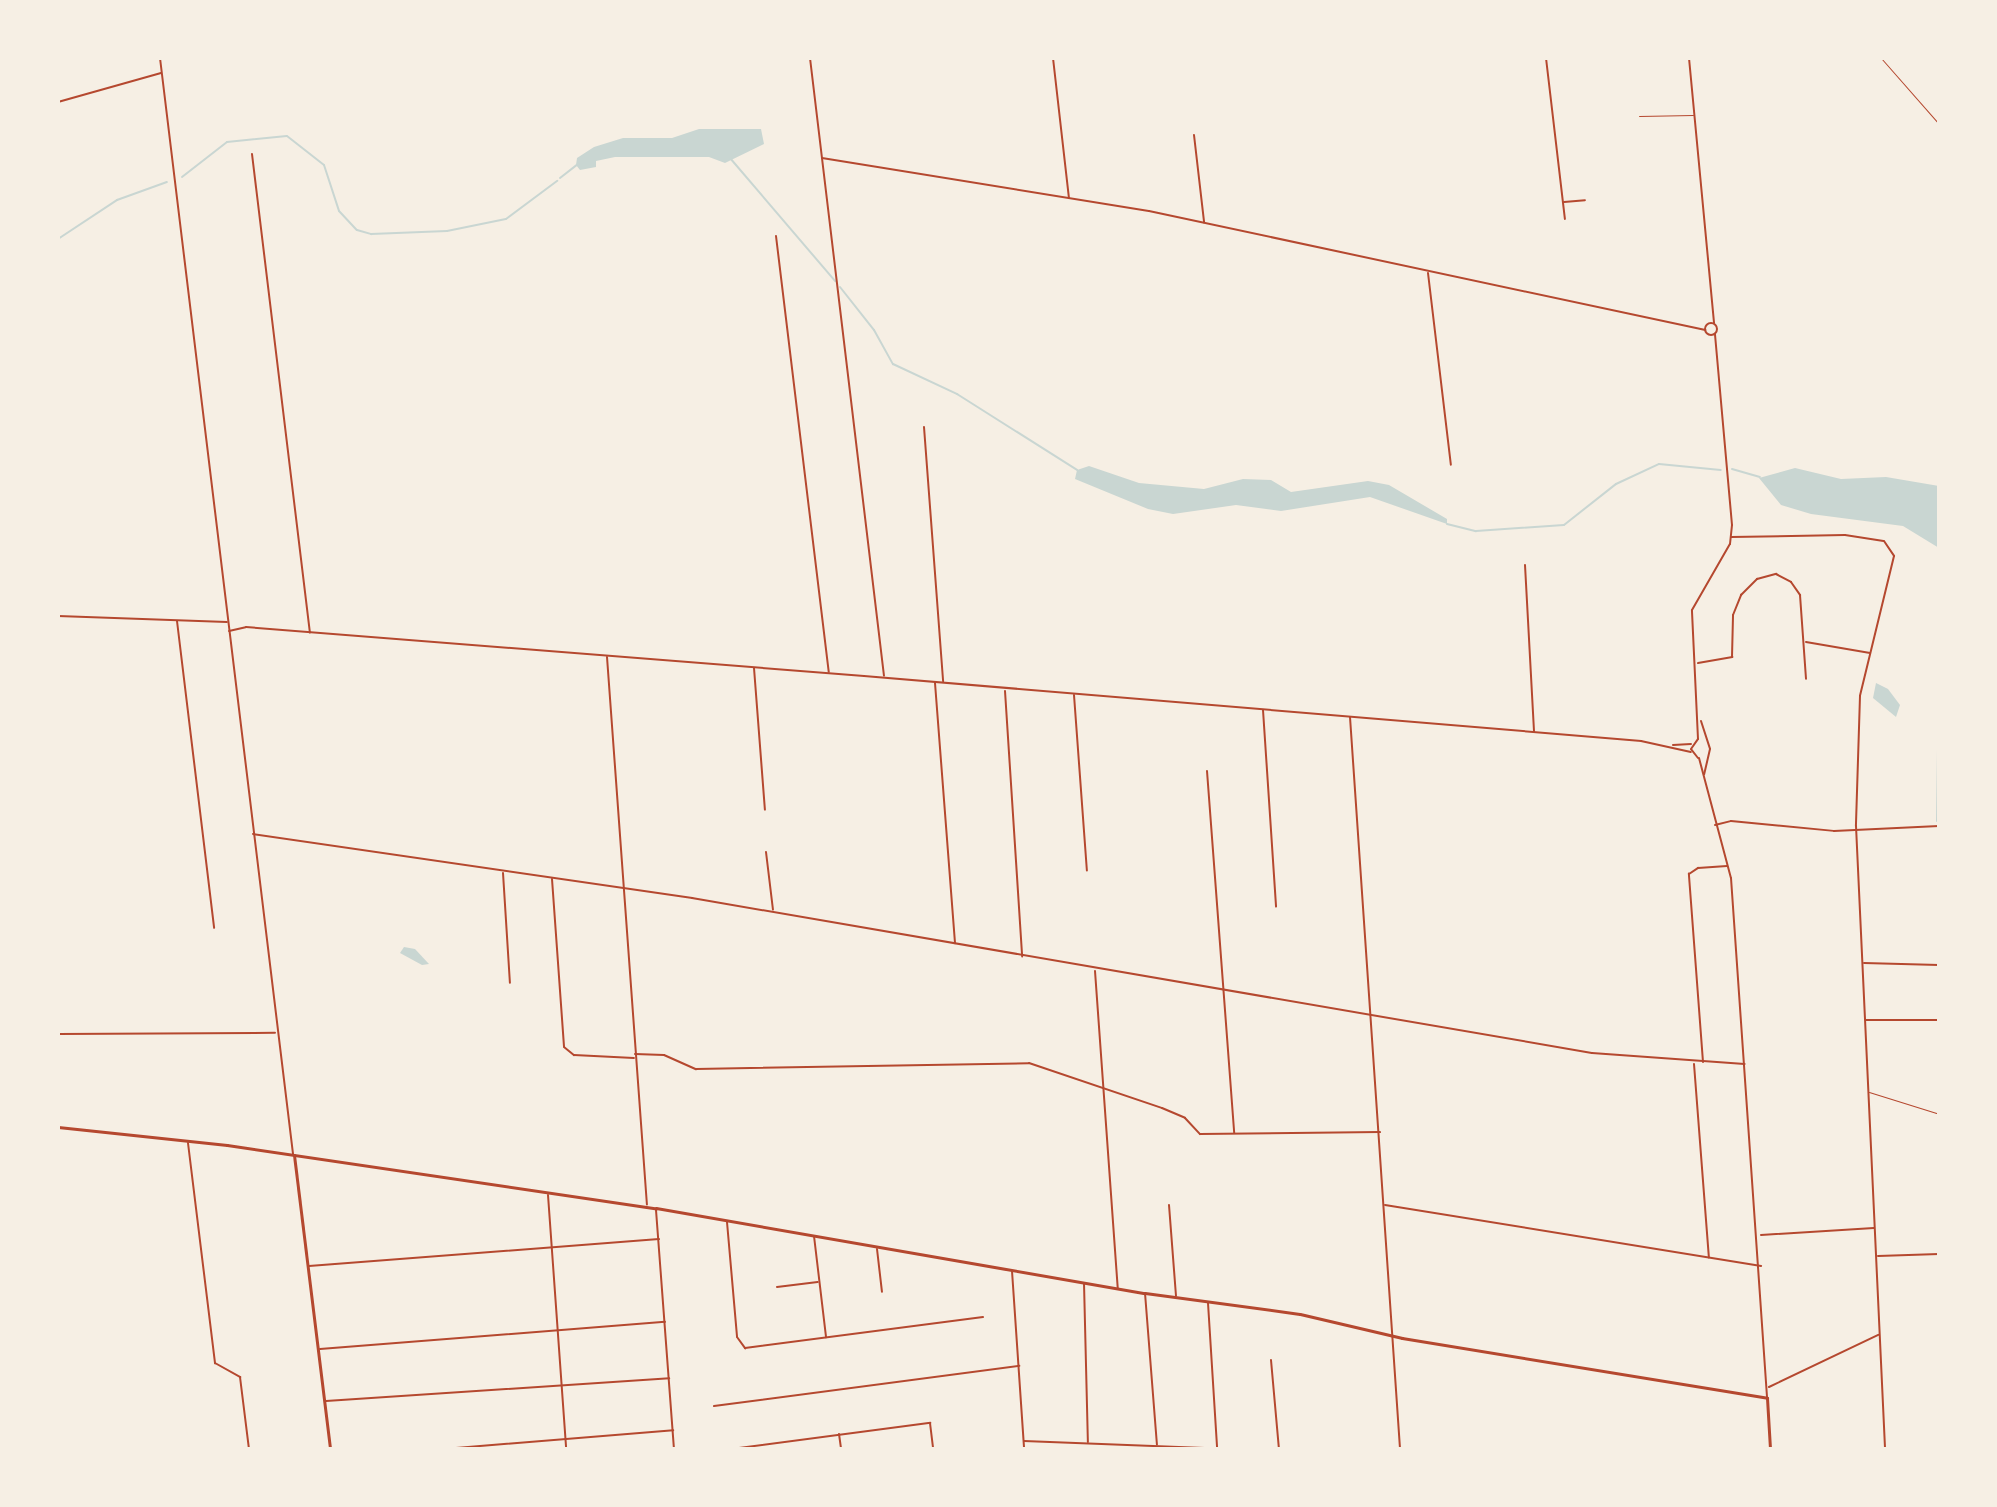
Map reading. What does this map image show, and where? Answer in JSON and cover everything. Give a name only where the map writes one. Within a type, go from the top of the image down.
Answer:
[{"type":"street","points":[[160,58],[276,1033],[330,1449]]},
{"type":"street","points":[[810,58],[884,678]]},
{"type":"street","points":[[1053,58],[1069,199]]},
{"type":"street","points":[[1546,58],[1565,219]]},
{"type":"street","points":[[1687,58],[1695,115],[1731,537],[1695,599],[1700,719],[1710,749],[1705,757],[1703,775]]},
{"type":"street","points":[[58,102],[162,72]]},
{"type":"street","points":[[1194,135],[1205,223]]},
{"type":"street","points":[[252,154],[311,633]]},
{"type":"street","points":[[822,158],[1205,223],[1701,327],[1714,323]]},
{"type":"street","points":[[1563,202],[1585,200]]},
{"type":"street","points":[[776,236],[829,673]]},
{"type":"street","points":[[1428,272],[1451,465]]},
{"type":"street","points":[[1707,326],[1712,317]]},
{"type":"street","points":[[1707,326],[1712,334]]},
{"type":"street","points":[[924,427],[943,682]]},
{"type":"street","points":[[1731,537],[1839,535],[1887,543],[1894,556],[1860,696],[1856,826],[1885,1449]]},
{"type":"street","points":[[1525,565],[1534,733]]},
{"type":"street","points":[[1696,664],[1732,657],[1736,604],[1749,585],[1766,575],[1784,577],[1796,588],[1805,642],[1806,679]]},
{"type":"street","points":[[58,616],[228,622]]},
{"type":"street","points":[[177,621],[214,928]]},
{"type":"street","points":[[229,631],[246,627],[943,682],[1534,733],[1672,746],[1691,752],[1699,758],[1728,866],[1761,1266],[1770,1449]]},
{"type":"street","points":[[1805,642],[1872,653]]},
{"type":"street","points":[[607,656],[647,1207]]},
{"type":"street","points":[[754,668],[765,810]]},
{"type":"street","points":[[935,682],[955,944]]},
{"type":"street","points":[[1005,689],[1022,957]]},
{"type":"street","points":[[1073,694],[1087,871]]},
{"type":"street","points":[[1263,709],[1276,907]]},
{"type":"street","points":[[1350,717],[1400,1449]]},
{"type":"street","points":[[1698,739],[1700,719]]},
{"type":"street","points":[[1672,746],[1705,740]]},
{"type":"street","points":[[1691,752],[1692,743]]},
{"type":"street","points":[[1699,758],[1705,757]]},
{"type":"street","points":[[1207,771],[1234,1135]]},
{"type":"street","points":[[1715,825],[1731,821],[1834,831],[1856,826],[1939,826]]},
{"type":"street","points":[[253,834],[773,911],[1095,970],[1621,1057],[1745,1064]]},
{"type":"street","points":[[766,852],[773,911]]},
{"type":"street","points":[[1703,1062],[1689,874],[1698,868],[1728,866]]},
{"type":"street","points":[[503,870],[510,983]]},
{"type":"street","points":[[552,877],[564,1047],[574,1055],[664,1055],[696,1069],[1029,1063],[1102,1086],[1185,1118],[1200,1134],[1380,1132]]},
{"type":"street","points":[[1862,963],[1939,965]]},
{"type":"street","points":[[1095,970],[1118,1289]]},
{"type":"street","points":[[1865,1020],[1939,1020]]},
{"type":"street","points":[[58,1034],[276,1033]]},
{"type":"street","points":[[1694,1062],[1709,1259]]},
{"type":"street","points":[[58,1127],[294,1155],[656,1208],[1118,1289],[1300,1314],[1393,1336],[1767,1398]]},
{"type":"street","points":[[188,1142],[215,1363],[240,1377],[249,1449]]},
{"type":"street","points":[[548,1193],[566,1449]]},
{"type":"street","points":[[1169,1205],[1177,1298]]},
{"type":"street","points":[[1384,1205],[1761,1266]]},
{"type":"street","points":[[656,1208],[674,1449]]},
{"type":"street","points":[[727,1221],[737,1337],[745,1348],[983,1317]]},
{"type":"street","points":[[1758,1235],[1875,1228]]},
{"type":"street","points":[[814,1236],[826,1338]]},
{"type":"street","points":[[308,1266],[659,1239]]},
{"type":"street","points":[[877,1248],[882,1292]]},
{"type":"street","points":[[1877,1256],[1939,1254]]},
{"type":"street","points":[[1012,1271],[1024,1449]]},
{"type":"street","points":[[777,1287],[820,1282]]},
{"type":"street","points":[[1084,1283],[1088,1444]]},
{"type":"street","points":[[1145,1293],[1157,1446]]},
{"type":"street","points":[[1208,1303],[1217,1448]]},
{"type":"street","points":[[318,1349],[665,1322]]},
{"type":"street","points":[[1767,1388],[1879,1335]]},
{"type":"street","points":[[1271,1360],[1279,1449]]},
{"type":"street","points":[[714,1406],[1019,1366]]},
{"type":"street","points":[[325,1401],[669,1378]]},
{"type":"street","points":[[739,1448],[930,1423],[933,1449]]},
{"type":"street","points":[[444,1449],[673,1430]]},
{"type":"street","points":[[839,1434],[841,1449]]},
{"type":"street","points":[[1024,1441],[1237,1449]]},
{"type":"lane","points":[[1881,58],[1939,124]]},
{"type":"lane","points":[[1639,116],[1695,115]]},
{"type":"lane","points":[[1869,1092],[1939,1114]]},
{"type":"shaded area","points":[[699,129],[761,129],[764,144],[725,163],[709,157],[615,157],[596,161],[596,167],[580,170],[576,165],[577,158],[594,147],[623,138],[672,138]]},
{"type":"shaded area","points":[[1089,466],[1139,483],[1204,489],[1243,479],[1271,480],[1291,492],[1368,481],[1389,485],[1447,519],[1447,524],[1370,497],[1281,511],[1236,505],[1173,514],[1148,509],[1075,479],[1077,470]]},
{"type":"shaded area","points":[[1795,468],[1841,479],[1886,477],[1939,486],[1939,548],[1903,526],[1811,514],[1781,505],[1759,478]]},
{"type":"shaded area","points":[[1876,683],[1888,689],[1900,705],[1896,717],[1873,698]]},
{"type":"shaded area","points":[[404,947],[415,949],[429,964],[422,965],[400,953]]},
{"type":"waterway","points":[[182,177],[227,142],[287,136],[324,165],[339,211],[357,230],[371,234],[447,231],[506,219],[557,181]]},
{"type":"waterway","points":[[730,158],[835,281]]},
{"type":"waterway","points":[[560,178],[578,164]]},
{"type":"waterway","points":[[58,239],[117,200],[167,182]]},
{"type":"waterway","points":[[840,287],[874,330],[893,364],[957,394],[1077,470]]},
{"type":"waterway","points":[[1447,524],[1476,531],[1564,525],[1616,484],[1659,464],[1721,470]]},
{"type":"waterway","points":[[1732,469],[1760,477]]},
{"type":"waterway","points":[[1937,821],[1939,670]]}]
